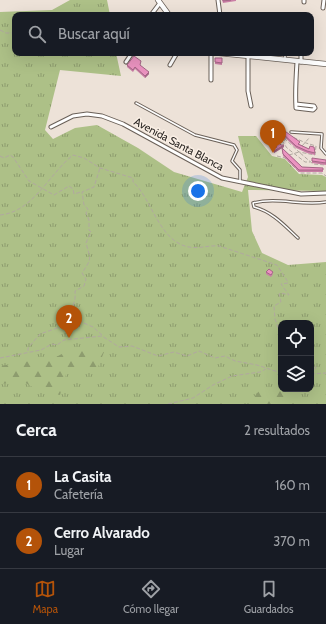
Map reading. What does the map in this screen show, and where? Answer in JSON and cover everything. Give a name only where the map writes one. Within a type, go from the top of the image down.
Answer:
[{"type":"main road","points":[[159,2],[167,12]]},
{"type":"main road","points":[[248,56],[326,64]]},
{"type":"street","points":[[218,0],[220,12]]},
{"type":"street","points":[[323,8],[324,0]]},
{"type":"street","points":[[153,12],[159,2]]},
{"type":"street","points":[[126,62],[130,56]]},
{"type":"street","points":[[170,65],[175,56]]},
{"type":"street","points":[[211,56],[211,80]]},
{"type":"street","points":[[248,56],[248,91],[251,106]]},
{"type":"street","points":[[296,104],[314,106],[315,108],[313,110],[298,109],[296,104],[300,56]]},
{"type":"street","name":"Avenida Santa Blanca","points":[[51,127],[73,116],[87,114],[102,116],[123,124],[222,178],[286,192],[301,194],[325,194]]},
{"type":"lane","points":[[284,60],[285,56]]},
{"type":"lane","points":[[136,103],[195,135],[234,145],[237,150],[232,160],[240,170],[240,181]]},
{"type":"lane","points":[[291,132],[322,134],[321,148],[326,154]]},
{"type":"lane","points":[[298,238],[275,217],[264,210],[254,207],[253,204],[266,202],[311,204],[326,202]]},
{"type":"path","points":[[0,30],[6,33],[12,33]]},
{"type":"path","points":[[310,162],[280,135],[274,136],[278,136],[284,141],[287,148],[305,162],[326,165]]},
{"type":"path","points":[[284,141],[290,135],[316,146],[315,155],[299,152],[285,158]]},
{"type":"path","points":[[299,152],[301,147],[310,137]]},
{"type":"path","points":[[0,156],[4,158],[10,155],[14,157],[29,181],[44,188],[54,195],[69,186],[73,189],[74,194],[94,187],[100,168]]},
{"type":"path","points":[[0,215],[11,214],[44,188],[63,163],[73,155],[84,158],[100,168],[133,178],[133,182],[138,186],[154,216],[166,232],[183,245],[201,248],[220,246],[277,265],[288,282],[288,284],[281,284],[281,287],[289,295],[279,294],[281,302],[274,306],[275,319],[278,328]]},
{"type":"path","points":[[277,156],[285,158],[300,173],[322,173],[326,176]]},
{"type":"path","points":[[316,174],[318,165]]},
{"type":"path","points":[[28,352],[28,348],[40,334],[60,327],[70,317],[71,310],[77,299],[76,291],[84,286],[86,279],[82,273],[91,261],[86,243],[91,232],[89,230],[90,220],[86,213],[88,209],[84,205],[82,192]]},
{"type":"path","points":[[70,317],[93,327],[102,336],[119,347],[138,348],[152,355],[158,356],[174,352],[187,356],[199,351],[215,358],[225,356],[235,361],[278,372]]},
{"type":"path","points":[[0,358],[41,350],[52,344],[58,345],[64,340],[102,336]]},
{"type":"path","points":[[168,404],[193,398],[213,385],[232,376],[260,372],[266,369]]},
{"type":"path","points":[[314,373],[326,373]]},
{"type":"green space","points":[[70,0],[107,0],[109,12],[12,12],[12,56],[117,56],[121,76],[60,70],[45,130],[53,139],[75,128],[97,125],[138,148],[174,172],[242,192],[248,177],[238,136],[256,136],[272,156],[285,159],[299,174],[322,175],[326,177],[326,191],[248,190],[252,231],[262,253],[288,265],[326,262],[326,404],[0,404],[0,12],[52,10]]},
{"type":"green space","points":[[75,347],[104,352],[98,367],[66,374],[60,395],[38,390],[22,381],[0,384],[0,366],[58,356]]},
{"type":"green space","points":[[278,386],[278,392],[288,392],[289,404],[247,404],[260,390]]},
{"type":"building","points":[[134,56],[141,61],[140,65],[149,72],[145,76],[135,67],[133,70],[127,65]]},
{"type":"building","points":[[215,58],[222,58],[222,63],[215,62]]},
{"type":"building","points":[[282,129],[300,142],[298,144],[309,149],[310,146],[314,147],[315,153],[296,146],[280,131]]},
{"type":"building","points":[[266,132],[272,137],[277,138],[276,140],[281,145],[284,145],[274,151],[273,148],[277,147],[263,134]]},
{"type":"building","points":[[282,148],[302,167],[323,168],[323,170],[299,170],[283,154]]},
{"type":"building","points":[[312,158],[326,160],[326,163],[312,161]]},
{"type":"building","points":[[269,269],[273,272],[271,275],[266,272]]},
{"type":"place","name":"La Casita","points":[[273,153]]},
{"type":"place","name":"Cerro Alvarado","points":[[69,338]]}]
